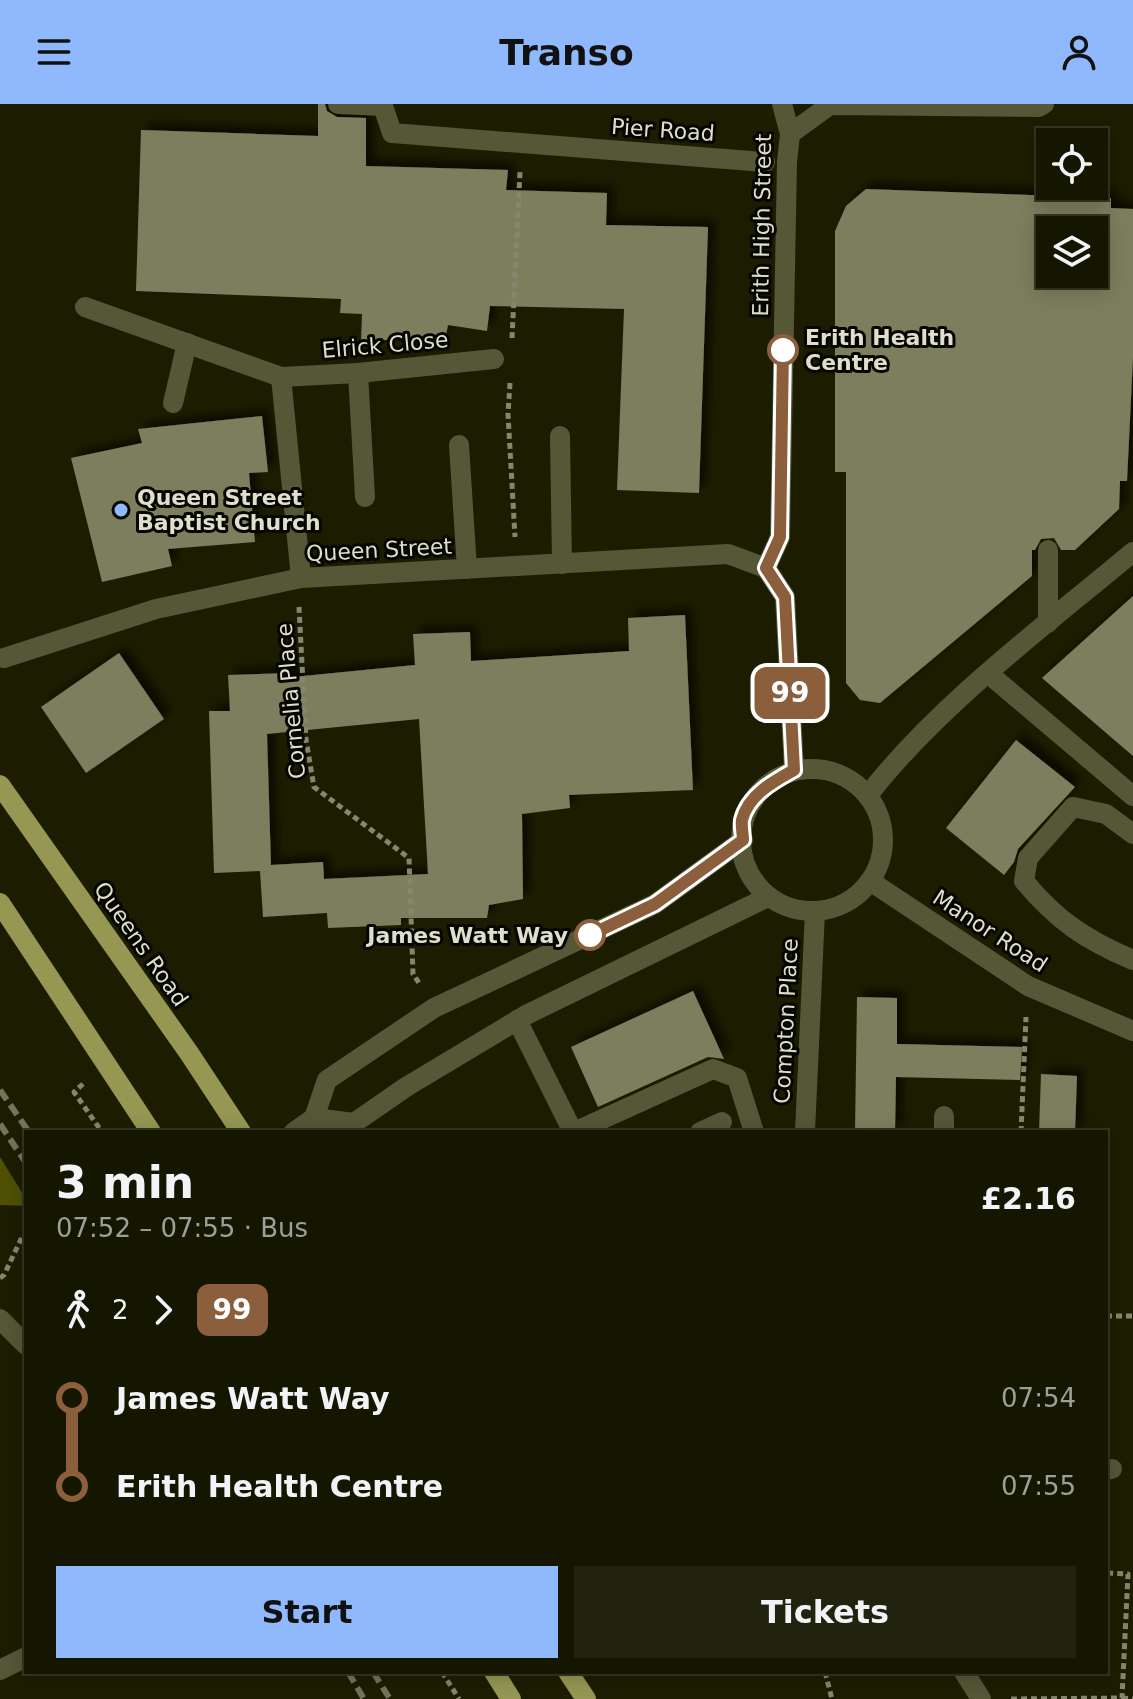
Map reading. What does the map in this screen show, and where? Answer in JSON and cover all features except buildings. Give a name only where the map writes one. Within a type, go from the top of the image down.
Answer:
[{"type":"main road","name":"Queens Road","points":[[0,785],[240,1130]]},
{"type":"main road","points":[[0,903],[150,1130]]},
{"type":"main road","points":[[495,1674],[511,1699]]},
{"type":"main road","points":[[569,1674],[586,1699]]},
{"type":"street","name":"Pier Road","points":[[338,104],[383,105],[392,133],[765,162]]},
{"type":"street","name":"Erith High Street","points":[[766,568],[780,537],[790,134],[782,104]]},
{"type":"street","points":[[790,134],[830,105],[1039,107],[1044,104]]},
{"type":"street","name":"Elrick Close","points":[[85,307],[281,377],[358,373],[494,359]]},
{"type":"street","points":[[173,403],[187,343]]},
{"type":"street","points":[[358,373],[365,497]]},
{"type":"street","points":[[281,377],[301,578]]},
{"type":"street","points":[[560,436],[562,564]]},
{"type":"street","points":[[459,445],[467,569]]},
{"type":"street","points":[[1048,550],[1048,623]]},
{"type":"street","points":[[869,794],[896,759],[989,674],[1133,552]]},
{"type":"street","name":"Queen Street","points":[[4,658],[156,609],[301,578],[728,554],[766,568]]},
{"type":"street","points":[[766,568],[785,597],[794,770]]},
{"type":"street","points":[[989,674],[1133,796]]},
{"type":"street","points":[[820,768],[850,777],[869,794],[881,829],[879,865],[862,893],[841,907],[815,911],[790,908],[768,897],[752,879],[744,859],[742,819],[770,783],[794,770],[820,768]]},
{"type":"street","points":[[1133,834],[1106,814],[1073,807],[1028,858],[1024,881],[1046,908],[1094,944],[1133,960]]},
{"type":"street","points":[[297,1130],[314,1118],[327,1080],[434,1008],[655,904],[743,840]]},
{"type":"street","name":"Manor Road","points":[[870,881],[1028,986],[1133,1031]]},
{"type":"street","points":[[314,1118],[354,1123],[406,1087],[517,1020],[768,897]]},
{"type":"street","name":"Compton Place","points":[[805,1130],[815,911]]},
{"type":"street","points":[[517,1020],[572,1130]]},
{"type":"street","points":[[577,1130],[713,1069],[737,1078],[753,1130]]},
{"type":"street","points":[[704,1130],[722,1122]]},
{"type":"street","points":[[0,1319],[24,1343]]},
{"type":"street","points":[[0,1670],[24,1658]]},
{"type":"street","points":[[965,1674],[981,1699]]},
{"type":"path","name":"Cornelia Place","points":[[301,578],[299,602],[306,740],[314,787],[409,858],[413,974],[434,1008]]},
{"type":"path","points":[[1021,1130],[1028,986]]},
{"type":"path","points":[[83,1084],[74,1092],[101,1130]]},
{"type":"path","points":[[0,1278],[24,1234]]},
{"type":"path","points":[[1108,1316],[1133,1316]]},
{"type":"path","points":[[1108,1573],[1128,1574],[1122,1698]]},
{"type":"path","points":[[443,1674],[459,1699]]},
{"type":"path","points":[[826,1674],[832,1699]]},
{"type":"path","points":[[1011,1699],[1133,1699]]},
{"type":"shaded area","points":[[0,1157],[24,1196],[24,1206],[0,1205]]},
{"type":"railway","points":[[0,1090],[28,1130]]},
{"type":"railway","points":[[0,1124],[24,1160]]},
{"type":"railway","points":[[349,1674],[364,1699]]},
{"type":"railway","points":[[374,1674],[390,1699]]},
{"type":"bus line","name":"99","points":[[590,935],[655,904],[743,840],[742,819],[753,801],[770,783],[794,770],[785,597],[766,568],[780,537],[783,350]]},
{"type":"place","name":"Erith Health Centre","points":[[783,350]]},
{"type":"place","name":"Queen Street Baptist Church","points":[[121,510]]},
{"type":"place","name":"James Watt Way","points":[[590,935]]}]
